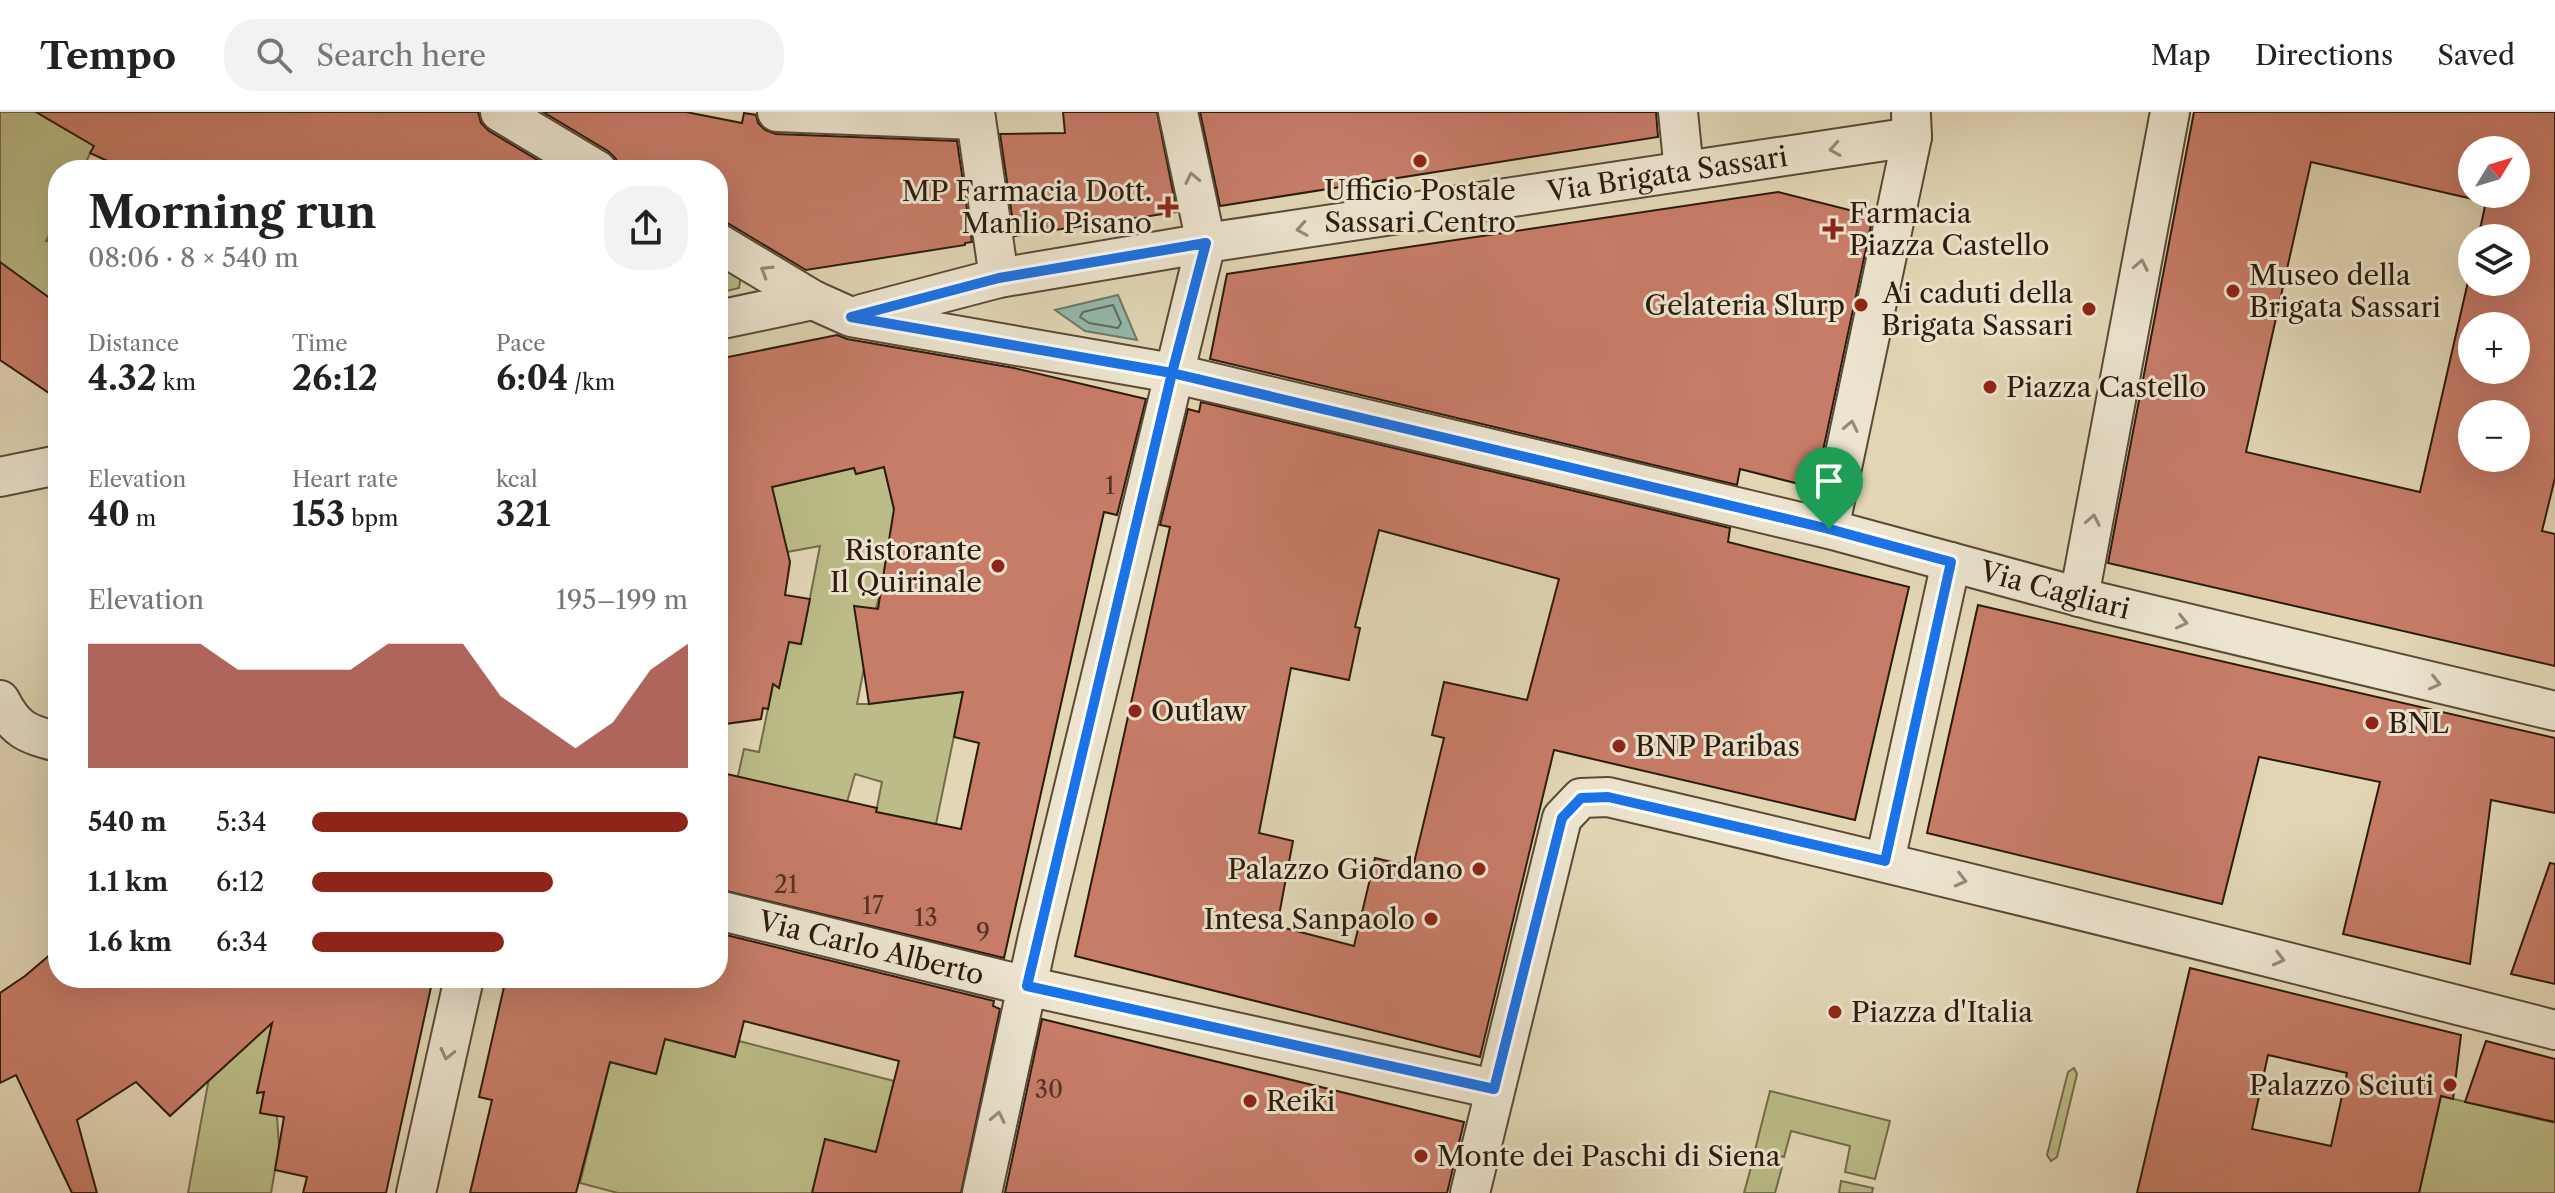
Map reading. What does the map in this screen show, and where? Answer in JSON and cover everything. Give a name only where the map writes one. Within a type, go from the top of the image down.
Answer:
[{"type":"street","points":[[500,112],[580,160]]},
{"type":"street","points":[[777,112],[976,116],[999,278]]},
{"type":"street","points":[[982,1193],[1027,986],[1172,373],[1206,243],[1178,112]]},
{"type":"street","points":[[1678,112],[1684,171]]},
{"type":"street","points":[[2079,597],[2170,112]]},
{"type":"street","points":[[1829,529],[1911,125]]},
{"type":"street","name":"Via Brigata Sassari","points":[[851,317],[999,278],[1206,243],[1684,171],[1911,125]]},
{"type":"street","points":[[728,249],[813,300],[851,317]]},
{"type":"street","points":[[728,318],[813,300]]},
{"type":"street","name":"Via Cagliari","points":[[851,317],[1172,373],[1829,529],[2079,597],[2555,711]]},
{"type":"street","points":[[0,477],[48,467]]},
{"type":"street","points":[[1885,861],[1951,562]]},
{"type":"street","points":[[0,700],[26,734],[48,740]]},
{"type":"street","points":[[1470,1193],[1562,818],[1581,798],[1608,797],[1885,861],[2555,1030]]},
{"type":"street","name":"Via Carlo Alberto","points":[[728,912],[1027,986],[1494,1089]]},
{"type":"street","points":[[416,1193],[462,988]]},
{"type":"green space","points":[[0,112],[48,112],[46,118],[94,146],[87,160],[48,160],[48,298],[0,268]]},
{"type":"green space","points":[[728,267],[741,275],[739,288],[728,291]]},
{"type":"green space","points":[[884,467],[898,527],[875,612],[857,704],[963,692],[936,824],[876,812],[882,782],[855,774],[847,802],[735,789],[744,749],[759,752],[773,684],[779,687],[789,642],[801,644],[820,546],[787,552],[772,487],[854,468],[856,474]]},
{"type":"green space","points":[[222,1007],[302,1023],[293,1068],[264,1061],[257,1092],[264,1092],[260,1113],[277,1116],[279,1147],[271,1193],[188,1193]]},
{"type":"green space","points":[[665,1039],[734,1057],[739,1041],[894,1081],[876,1152],[812,1193],[618,1193],[580,1183],[610,1062],[656,1074]]},
{"type":"green space","points":[[2074,1068],[2077,1074],[2057,1157],[2051,1161],[2047,1155],[2068,1072]]},
{"type":"green space","points":[[1770,1091],[1890,1121],[1875,1179],[1845,1172],[1850,1146],[1791,1131],[1784,1157],[1755,1150]]},
{"type":"green space","points":[[2441,1096],[2555,1123],[2555,1193],[2419,1193]]},
{"type":"green space","points":[[1753,1160],[1782,1167],[1775,1193],[1744,1193]]},
{"type":"green space","points":[[1841,1181],[1873,1188],[1872,1193],[1839,1193]]},
{"type":"water","points":[[1118,295],[1137,340],[1085,331],[1055,310]]},
{"type":"building","points":[[36,112],[478,112],[481,123],[489,131],[537,160],[105,160],[90,153],[94,146]]},
{"type":"building","points":[[543,112],[686,112],[742,123],[744,113],[756,115],[758,123],[765,130],[776,134],[957,141],[972,242],[806,270],[728,224],[728,160],[616,160],[608,151]]},
{"type":"building","points":[[1063,112],[1157,112],[1177,212],[1015,236],[1000,134],[1065,133]]},
{"type":"building","points":[[1200,112],[1656,112],[1658,137],[1220,206]]},
{"type":"building","points":[[2194,112],[2555,112],[2555,478],[2542,531],[2555,534],[2555,666],[2108,563]],"holes":[[[2458,136],[2530,136],[2530,208],[2485,208],[2481,224],[2530,224],[2530,296],[2465,296],[2461,312],[2530,312],[2530,384],[2458,384],[2458,325],[2420,492],[2246,452],[2311,162],[2458,196]]]},
{"type":"building","points":[[1778,192],[1873,216],[1815,488],[1740,469],[1737,485],[1210,359],[1227,274]]},
{"type":"building","points":[[0,262],[48,297],[48,392],[0,360]]},
{"type":"building","points":[[837,335],[1014,368],[1146,399],[1117,515],[1104,512],[1004,958],[728,891],[728,774],[877,808],[876,812],[961,829],[979,743],[954,737],[963,692],[869,704],[854,606],[878,609],[894,509],[884,467],[856,474],[854,468],[772,487],[790,562],[785,595],[810,599],[801,644],[789,642],[779,688],[773,684],[768,709],[763,708],[761,719],[728,724],[728,357]]},
{"type":"building","points":[[1201,402],[1730,528],[1728,542],[1909,587],[1855,820],[1554,750],[1480,1057],[1075,956],[1170,527],[1160,525],[1188,409],[1199,412]],"holes":[[[1379,530],[1559,579],[1527,700],[1444,682],[1432,735],[1444,738],[1413,867],[1375,858],[1354,946],[1277,926],[1293,841],[1259,833],[1291,668],[1349,680],[1360,628],[1355,627]]]},
{"type":"building","points":[[1978,605],[2555,738],[2555,813],[2491,800],[2470,964],[2343,934],[2380,782],[2259,757],[2222,904],[1927,833]]},
{"type":"building","points":[[2550,863],[2555,864],[2555,984],[2511,974]]},
{"type":"building","points":[[728,935],[994,1001],[993,1006],[1000,1009],[961,1193],[812,1193],[825,1139],[876,1152],[899,1061],[744,1021],[735,1057],[665,1039],[656,1074],[610,1062],[576,1193],[470,1193],[492,1100],[479,1097],[504,988],[728,988]]},
{"type":"building","points":[[48,956],[48,988],[431,988],[386,1193],[303,1193],[307,1177],[275,1170],[284,1117],[260,1113],[264,1092],[257,1093],[272,1023],[170,1116],[136,1082],[77,1120],[97,1193],[72,1193],[16,1075],[0,1083],[0,993]]},
{"type":"building","name":"Palazzo Sciuti","points":[[2190,968],[2461,1035],[2453,1099],[2441,1096],[2419,1193],[2137,1193]],"holes":[[[2268,1055],[2347,1073],[2331,1146],[2252,1129]]]},
{"type":"building","points":[[1042,1019],[1464,1122],[1447,1193],[1005,1193]]},
{"type":"building","points":[[2486,1041],[2555,1059],[2555,1122],[2465,1102]]},
{"type":"place","name":"Ufficio Postale Sassari Centro","points":[[1420,161]]},
{"type":"place","name":"MP Farmacia Dott. Manlio Pisano","points":[[1168,207]]},
{"type":"place","name":"Farmacia Piazza Castello","points":[[1833,229]]},
{"type":"place","name":"Museo della Brigata Sassari","points":[[2233,291]]},
{"type":"place","name":"Gelateria Slurp","points":[[1861,305]]},
{"type":"place","name":"Ai caduti della Brigata Sassari","points":[[2089,309]]},
{"type":"place","name":"Piazza Castello","points":[[1990,387]]},
{"type":"place","name":"Ristorante Il Quirinale","points":[[998,566]]},
{"type":"place","name":"Outlaw","points":[[1135,711]]},
{"type":"place","name":"BNL","points":[[2372,723]]},
{"type":"place","name":"BNP Paribas","points":[[1619,746]]},
{"type":"place","name":"Palazzo Giordano","points":[[1479,869]]},
{"type":"place","name":"Intesa Sanpaolo","points":[[1431,919]]},
{"type":"place","name":"Piazza d'Italia","points":[[1835,1012]]},
{"type":"place","name":"Palazzo Sciuti","points":[[2450,1085]]},
{"type":"place","name":"Reiki","points":[[1250,1101]]},
{"type":"place","name":"Monte dei Paschi di Siena","points":[[1421,1156]]},
{"type":"route","points":[[1829,529],[1172,373],[1206,243],[999,278],[851,317],[1172,373],[1027,986],[1494,1089],[1562,818],[1581,798],[1608,797],[1885,861],[1951,562],[1829,529]]}]
